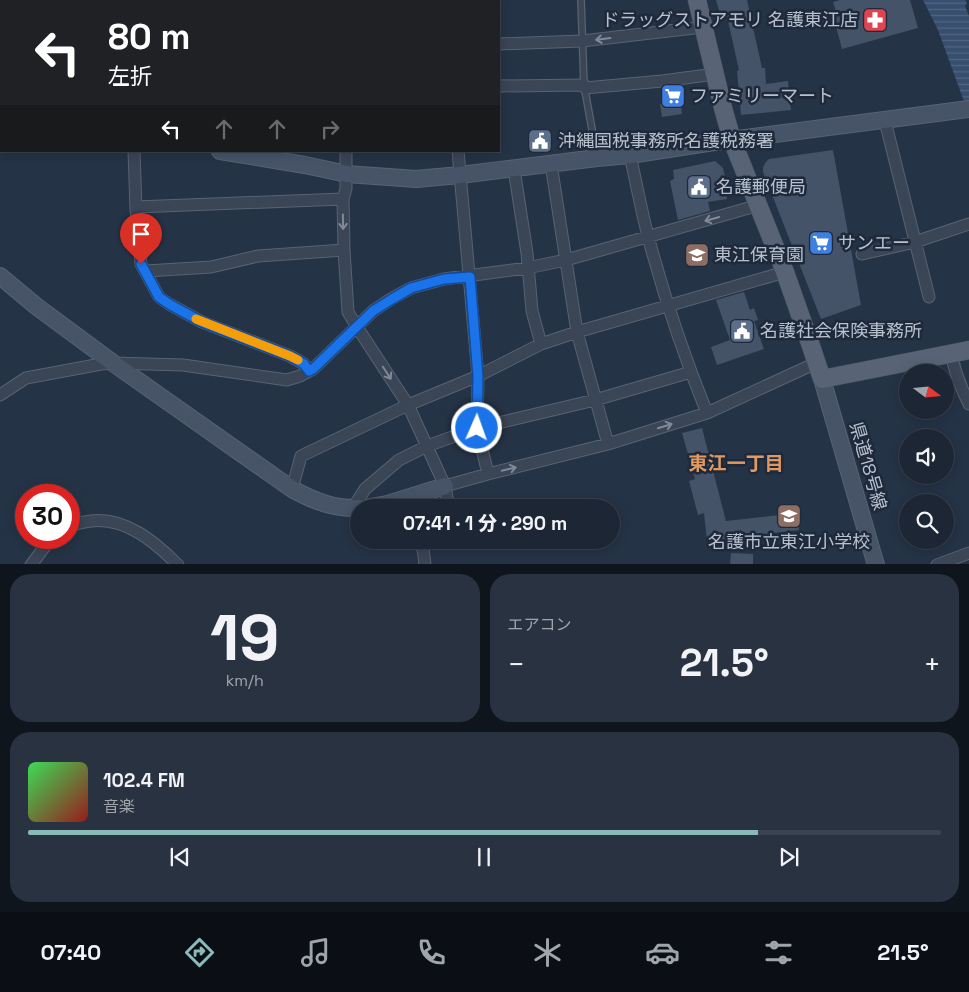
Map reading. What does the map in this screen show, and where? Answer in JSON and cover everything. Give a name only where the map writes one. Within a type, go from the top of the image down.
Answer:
[{"type":"main road","points":[[697,0],[732,140],[785,272],[819,371],[969,350]]},
{"type":"street","points":[[500,44],[582,41],[703,26]]},
{"type":"street","points":[[500,86],[585,87],[662,81],[715,74]]},
{"type":"street","points":[[233,152],[259,154],[347,174],[416,179],[630,155],[968,110]]},
{"type":"street","points":[[885,120],[929,297]]},
{"type":"street","points":[[134,152],[141,264],[159,297],[202,322],[290,356],[304,364],[309,371]]},
{"type":"street","points":[[346,152],[347,174],[343,199],[348,312],[408,405],[445,486],[447,499]]},
{"type":"street","points":[[458,152],[478,376],[477,428],[488,474]]},
{"type":"street","points":[[630,155],[648,237],[691,372],[708,413]]},
{"type":"street","points":[[551,164],[577,332],[608,444]]},
{"type":"street","points":[[514,169],[527,252],[532,311],[541,344]]},
{"type":"street","points":[[136,206],[343,199]]},
{"type":"street","points":[[0,394],[26,378],[113,363],[183,364],[287,380],[313,369],[373,311],[411,288],[444,279],[470,277],[566,260],[759,205]]},
{"type":"street","points":[[862,254],[915,242],[969,224]]},
{"type":"street","points":[[146,271],[211,267],[258,256],[344,250]]},
{"type":"street","points":[[292,489],[302,456],[408,405],[478,376],[541,344],[785,272]]},
{"type":"street","points":[[0,276],[36,306],[113,363],[292,489],[325,504],[350,508]]},
{"type":"street","points":[[951,354],[959,384],[969,404]]},
{"type":"street","points":[[403,499],[488,474],[608,444],[708,413],[819,371]]},
{"type":"street","name":"県道18号線","points":[[819,371],[876,564]]},
{"type":"street","points":[[364,499],[365,489],[399,460],[427,446],[477,428],[596,400],[691,372]]},
{"type":"street","points":[[80,523],[100,520],[123,525],[150,539],[178,564]]},
{"type":"street","points":[[30,564],[43,549]]},
{"type":"street","points":[[424,564],[426,549]]},
{"type":"street","points":[[937,564],[969,554]]},
{"type":"lane","points":[[582,0],[585,87],[597,158]]},
{"type":"water","points":[[923,0],[965,0],[967,3],[965,6],[969,16],[969,115],[938,30]]},
{"type":"building","points":[[716,0],[747,0],[762,68],[765,68],[766,84],[788,81],[791,110],[741,115],[737,71],[739,70],[726,12],[720,14]]},
{"type":"building","name":"ドラッグストアモリ 名護東江店","points":[[840,0],[910,0],[918,28],[842,49],[832,12],[836,11],[833,2]]},
{"type":"building","name":"ファミリーマート","points":[[679,87],[682,114],[662,117],[660,104],[667,103],[665,89]]},
{"type":"building","name":"サンエー","points":[[833,150],[861,305],[821,319],[763,168],[769,159]]},
{"type":"building","name":"名護郵便局","points":[[715,161],[723,168],[729,194],[727,194],[727,199],[708,202],[710,211],[678,220],[670,181],[674,179],[673,170]]},
{"type":"building","name":"名護社会保険事務所","points":[[744,292],[750,310],[754,308],[758,320],[754,321],[764,349],[717,365],[711,347],[730,340],[716,300]]},
{"type":"building","points":[[702,428],[726,521],[797,513],[799,530],[707,541],[704,513],[698,515],[689,481],[695,479],[682,433]]},
{"type":"building","points":[[731,553],[753,554],[753,564],[730,564]]},
{"type":"slow traffic","points":[[196,319],[298,360]]},
{"type":"place","name":"ドラッグストアモリ 名護東江店","points":[[875,20]]},
{"type":"place","name":"ファミリーマート","points":[[673,96]]},
{"type":"place","name":"沖縄国税事務所名護税務署","points":[[540,141]]},
{"type":"place","name":"名護郵便局","points":[[699,187]]},
{"type":"place","name":"サンエー","points":[[821,243]]},
{"type":"place","name":"東江保育園","points":[[697,255]]},
{"type":"place","name":"名護社会保険事務所","points":[[742,331]]},
{"type":"place","name":"名護市立東江小学校","points":[[789,516]]},
{"type":"district","name":"東江一丁目","points":[[736,463]]},
{"type":"route","points":[[141,264],[159,297],[169,304],[202,322],[290,356],[304,364],[309,371],[373,311],[392,299],[411,288],[444,279],[470,277],[478,376],[477,428]]}]
